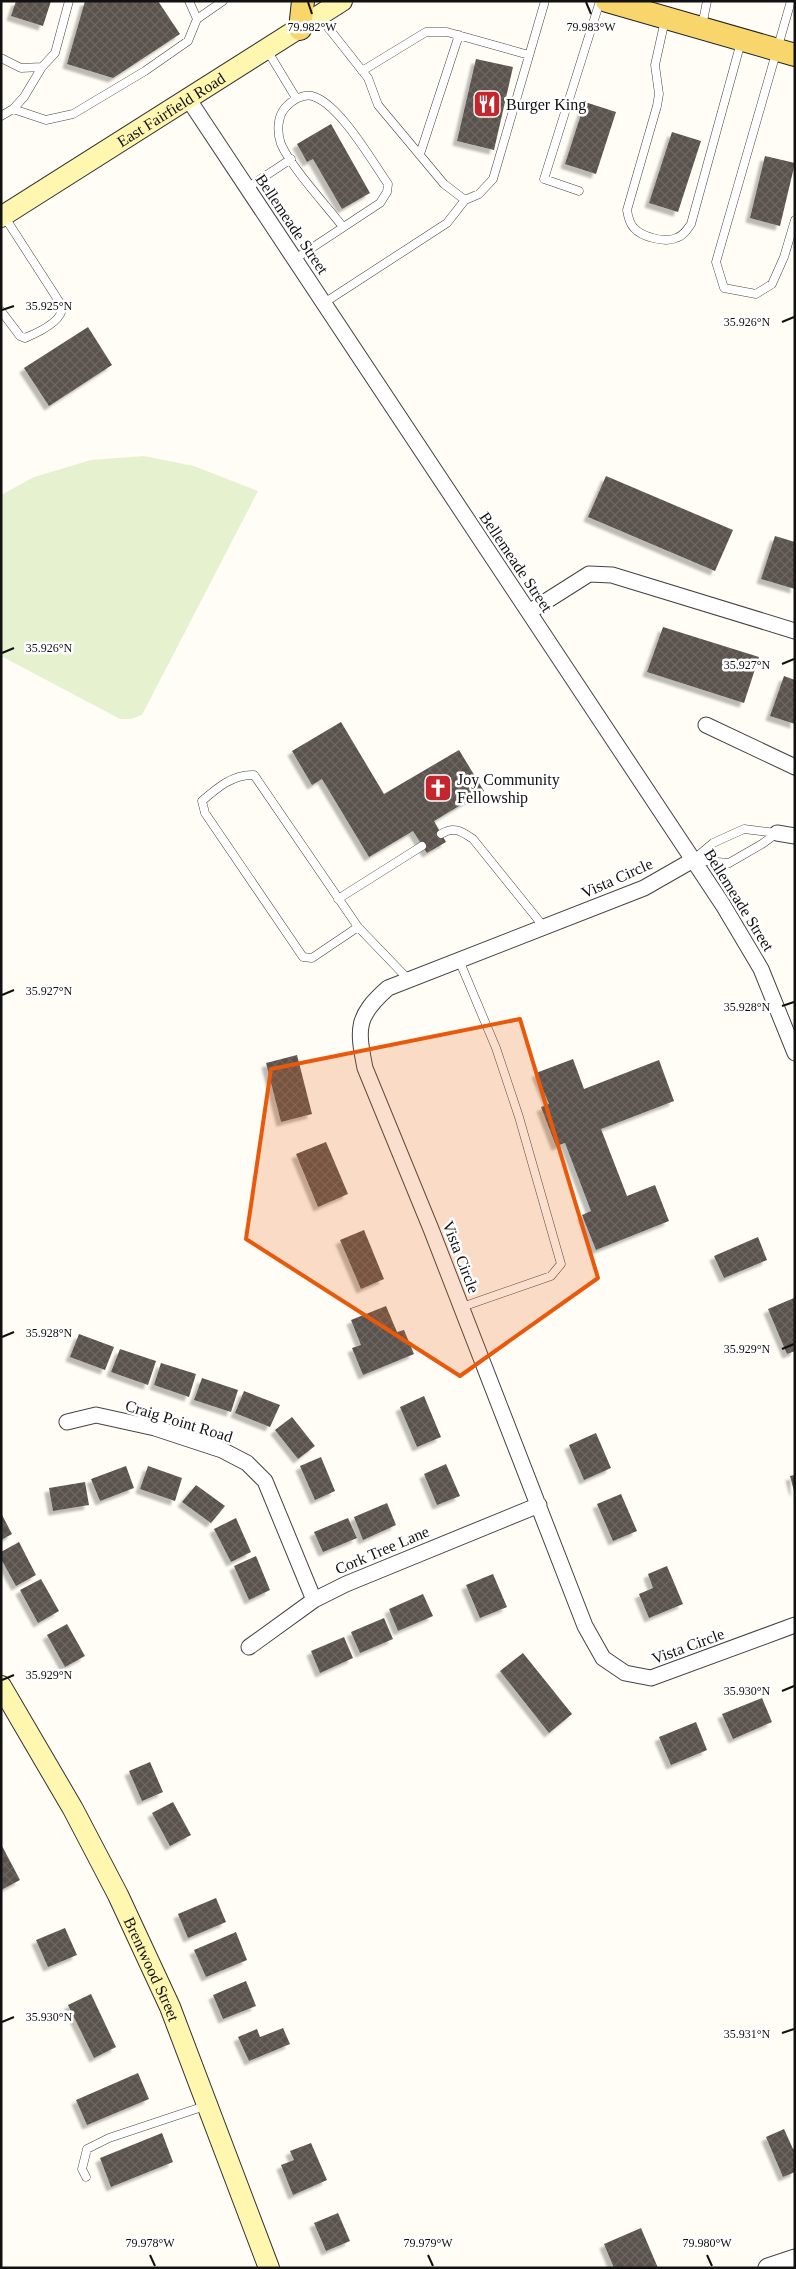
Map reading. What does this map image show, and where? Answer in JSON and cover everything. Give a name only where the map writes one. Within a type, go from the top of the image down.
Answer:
[{"type":"main road","points":[[300,28],[311,9],[342,1]]},
{"type":"main road","points":[[607,1],[652,10],[701,28],[786,53]]},
{"type":"main road","name":"East Fairfield Road","points":[[3,217],[300,28]]},
{"type":"main road","name":"Brentwood Street","points":[[1,1686],[73,1809],[118,1895],[170,2007],[268,2268]]},
{"type":"street","name":"Bellemeade Street","points":[[189,100],[723,905],[761,969],[795,1053]]},
{"type":"street","points":[[529,612],[589,574],[612,575],[795,631]]},
{"type":"street","points":[[706,725],[795,766]]},
{"type":"street","points":[[777,833],[795,836]]},
{"type":"street","name":"Vista Circle","points":[[693,860],[644,888],[388,988],[370,1004],[361,1025],[360,1042],[366,1068],[538,1505],[586,1626],[603,1658],[625,1674],[651,1678],[795,1625]]},
{"type":"street","name":"Craig Point Road","points":[[67,1422],[96,1415],[105,1416],[155,1428],[222,1450],[247,1463],[265,1481],[314,1600]]},
{"type":"street","name":"Cork Tree Lane","points":[[249,1647],[314,1600],[346,1584],[538,1505]]},
{"type":"street","points":[[768,2268],[795,2259]]},
{"type":"lane","points":[[1,116],[13,109],[24,97],[42,67],[55,53],[69,1]]},
{"type":"lane","points":[[189,1],[197,19]]},
{"type":"lane","points":[[13,109],[46,120],[73,114],[145,72],[188,41],[197,19],[223,1]]},
{"type":"lane","points":[[324,303],[447,222],[465,200],[479,194],[493,179],[545,1]]},
{"type":"lane","points":[[578,191],[544,179],[600,1]]},
{"type":"lane","points":[[701,28],[708,1]]},
{"type":"lane","points":[[791,1],[786,53],[716,262],[724,288],[756,294],[772,284],[784,257],[795,220]]},
{"type":"lane","points":[[311,9],[368,78],[378,104],[444,184],[465,200]]},
{"type":"lane","points":[[652,10],[655,65],[659,94],[626,210],[635,230],[649,236],[667,240],[677,238],[691,224],[742,40]]},
{"type":"lane","points":[[362,71],[426,32],[447,32],[528,55]]},
{"type":"lane","points":[[420,154],[459,35]]},
{"type":"lane","points":[[266,50],[296,98]]},
{"type":"lane","points":[[1,58],[21,68],[42,67]]},
{"type":"lane","points":[[294,259],[380,203],[387,192],[388,184],[336,110],[314,96],[296,98],[284,109],[277,129],[281,144],[343,227]]},
{"type":"lane","points":[[247,188],[291,159]]},
{"type":"lane","points":[[1,311],[20,336],[25,338],[58,318],[62,311],[62,306],[3,217]]},
{"type":"lane","points":[[358,927],[312,958],[302,957],[206,813],[202,801],[221,785],[243,774],[254,775],[358,927],[409,980]]},
{"type":"lane","points":[[441,834],[450,829],[461,831],[473,838],[544,927]]},
{"type":"lane","points":[[693,860],[713,843],[744,829],[777,833]]},
{"type":"lane","points":[[693,860],[729,863],[777,833]]},
{"type":"lane","points":[[338,899],[422,846]]},
{"type":"lane","points":[[459,960],[496,1048],[519,1117],[561,1264],[551,1276],[462,1308]]},
{"type":"lane","points":[[86,2177],[82,2169],[87,2149],[109,2138],[207,2105]]},
{"type":"highlighted area","points":[[520,1019],[598,1278],[460,1376],[246,1239],[271,1069]]},
{"type":"green space","points":[[144,456],[194,466],[258,491],[142,715],[131,719],[120,719],[1,656],[1,495],[34,477],[91,460]]},
{"type":"building","points":[[16,1],[51,1],[43,26],[11,16]]},
{"type":"building","points":[[85,1],[158,1],[180,34],[113,78],[67,64]]},
{"type":"building","points":[[476,59],[513,67],[494,150],[457,141]]},
{"type":"building","points":[[585,102],[616,112],[596,174],[565,164]]},
{"type":"building","points":[[331,124],[370,193],[342,209],[313,159],[307,162],[297,144]]},
{"type":"building","points":[[672,132],[701,141],[678,212],[649,203]]},
{"type":"building","points":[[765,156],[795,163],[780,226],[750,218]]},
{"type":"building","points":[[88,327],[112,365],[49,406],[24,368]]},
{"type":"building","points":[[606,476],[733,530],[715,571],[588,517]]},
{"type":"building","points":[[775,536],[795,542],[795,589],[761,579]]},
{"type":"building","points":[[663,627],[759,657],[744,703],[647,672]]},
{"type":"building","points":[[784,676],[795,680],[795,724],[770,716]]},
{"type":"building","name":"Joy Community Fellowship","points":[[341,722],[384,794],[459,750],[484,791],[434,821],[446,842],[427,853],[413,831],[369,857],[322,779],[312,785],[292,751]]},
{"type":"building","points":[[297,1055],[312,1114],[281,1122],[266,1063]]},
{"type":"building","points":[[573,1059],[584,1089],[659,1060],[674,1101],[601,1129],[627,1196],[655,1185],[669,1221],[596,1250],[582,1215],[591,1211],[565,1143],[556,1146],[541,1107],[549,1104],[536,1073]]},
{"type":"building","points":[[326,1142],[348,1194],[318,1207],[296,1154]]},
{"type":"building","points":[[364,1230],[384,1279],[361,1289],[340,1240]]},
{"type":"building","points":[[758,1237],[767,1260],[724,1278],[714,1256]]},
{"type":"building","points":[[794,1298],[795,1351],[787,1354],[768,1309]]},
{"type":"building","points":[[386,1306],[397,1332],[404,1330],[414,1354],[363,1375],[352,1348],[361,1345],[351,1320]]},
{"type":"building","points":[[79,1334],[114,1347],[105,1370],[70,1357]]},
{"type":"building","points":[[120,1349],[156,1361],[148,1385],[111,1372]]},
{"type":"building","points":[[161,1363],[196,1374],[189,1397],[154,1385]]},
{"type":"building","points":[[202,1378],[238,1390],[231,1412],[194,1400]]},
{"type":"building","points":[[244,1391],[280,1405],[270,1427],[235,1413]]},
{"type":"building","points":[[424,1396],[441,1437],[417,1447],[400,1407]]},
{"type":"building","points":[[292,1417],[315,1446],[298,1459],[275,1430]]},
{"type":"building","points":[[596,1433],[611,1468],[584,1480],[569,1445]]},
{"type":"building","points":[[321,1457],[335,1491],[315,1500],[300,1466]]},
{"type":"building","points":[[446,1464],[460,1496],[437,1505],[424,1474]]},
{"type":"building","points":[[126,1466],[134,1488],[100,1501],[91,1479]]},
{"type":"building","points":[[148,1466],[182,1478],[175,1501],[140,1489]]},
{"type":"building","points":[[795,1475],[795,1491],[794,1491],[790,1476]]},
{"type":"building","points":[[85,1482],[89,1505],[53,1511],[49,1488]]},
{"type":"building","points":[[196,1485],[225,1506],[211,1523],[182,1502]]},
{"type":"building","points":[[621,1494],[637,1531],[613,1541],[597,1504]]},
{"type":"building","points":[[387,1503],[396,1525],[363,1540],[354,1517]]},
{"type":"building","points":[[1,1513],[12,1534],[1,1540]]},
{"type":"building","points":[[236,1518],[251,1552],[231,1562],[214,1529]]},
{"type":"building","points":[[348,1518],[357,1538],[323,1552],[314,1532]]},
{"type":"building","points":[[19,1542],[36,1575],[16,1586],[1,1559],[1,1552]]},
{"type":"building","points":[[256,1556],[270,1590],[249,1600],[234,1566]]},
{"type":"building","points":[[667,1566],[683,1604],[649,1618],[639,1594],[653,1588],[648,1574]]},
{"type":"building","points":[[493,1574],[507,1607],[480,1618],[466,1585]]},
{"type":"building","points":[[41,1579],[59,1611],[38,1623],[20,1590]]},
{"type":"building","points":[[423,1594],[433,1616],[398,1631],[389,1609]]},
{"type":"building","points":[[384,1618],[393,1639],[360,1653],[351,1632]]},
{"type":"building","points":[[67,1624],[85,1656],[65,1667],[47,1635]]},
{"type":"building","points":[[344,1637],[353,1658],[320,1673],[311,1651]]},
{"type":"building","points":[[523,1653],[572,1714],[549,1733],[500,1671]]},
{"type":"building","points":[[762,1698],[772,1722],[733,1739],[722,1714]]},
{"type":"building","points":[[696,1722],[707,1750],[671,1765],[659,1737]]},
{"type":"building","points":[[150,1762],[163,1792],[142,1801],[129,1771]]},
{"type":"building","points":[[173,1802],[191,1835],[170,1846],[152,1813]]},
{"type":"building","points":[[1,1844],[20,1880],[1,1890]]},
{"type":"building","points":[[216,1898],[226,1922],[188,1938],[178,1914]]},
{"type":"building","points":[[65,1928],[77,1955],[48,1967],[36,1940]]},
{"type":"building","points":[[236,1932],[247,1960],[206,1977],[194,1950]]},
{"type":"building","points":[[246,1981],[256,2006],[223,2019],[213,1995]]},
{"type":"building","points":[[91,1994],[116,2047],[94,2058],[68,2005]]},
{"type":"building","points":[[283,2028],[290,2044],[249,2061],[238,2037],[257,2029],[260,2037]]},
{"type":"building","points":[[138,2073],[149,2099],[87,2125],[76,2100]]},
{"type":"building","points":[[784,2129],[793,2149],[795,2148],[795,2172],[783,2177],[766,2137]]},
{"type":"building","points":[[162,2133],[173,2162],[111,2187],[100,2158]]},
{"type":"building","points":[[311,2143],[327,2180],[293,2195],[281,2165],[294,2160],[290,2151]]},
{"type":"building","points":[[338,2213],[350,2241],[326,2251],[314,2223]]},
{"type":"building","points":[[641,2228],[658,2268],[614,2268],[604,2244]]},
{"type":"place","name":"Burger King","points":[[487,104]]},
{"type":"place","name":"Joy Community Fellowship","points":[[438,788]]}]
